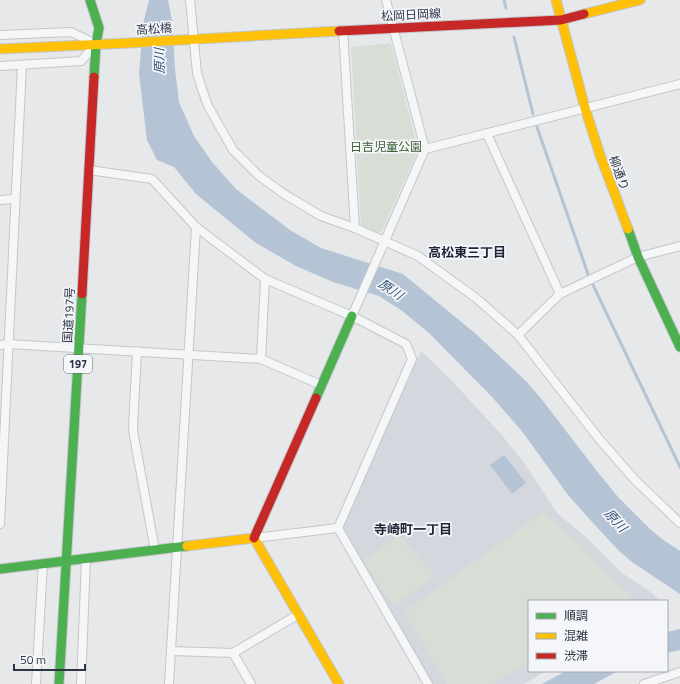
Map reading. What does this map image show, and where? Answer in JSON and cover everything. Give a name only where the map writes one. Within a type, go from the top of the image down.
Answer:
[{"type":"main road","name":"国道197号","points":[[59,684],[96,44],[99,28],[90,0]]},
{"type":"main road","name":"柳通り","points":[[556,0],[585,108],[600,156],[638,257],[680,347]]},
{"type":"main road","name":"松岡日岡線","points":[[181,40],[343,30],[562,20],[640,0]]},
{"type":"main road","name":"国道197号","points":[[89,28],[96,44]]},
{"type":"main road","name":"高松橋","points":[[96,44],[181,40]]},
{"type":"main road","points":[[0,49],[96,44]]},
{"type":"main road","points":[[254,538],[352,316]]},
{"type":"main road","points":[[0,569],[254,538]]},
{"type":"main road","points":[[254,538],[339,684]]},
{"type":"street","points":[[190,0],[198,73],[202,89],[208,106],[233,150],[258,175],[284,194],[320,216],[355,228],[418,256],[476,298],[518,335],[600,440],[635,480],[680,523]]},
{"type":"street","points":[[352,316],[425,150],[386,0]]},
{"type":"street","points":[[343,30],[355,228]]},
{"type":"street","points":[[0,35],[71,32],[96,44],[81,61],[0,66]]},
{"type":"street","points":[[0,524],[4,344],[15,199],[22,65]]},
{"type":"street","points":[[425,150],[680,84]]},
{"type":"street","points":[[487,134],[560,294]]},
{"type":"street","points":[[89,170],[152,179],[196,227],[266,279],[352,316],[406,344],[412,359],[338,528]]},
{"type":"street","points":[[0,200],[15,199]]},
{"type":"street","points":[[169,684],[196,227]]},
{"type":"street","points":[[518,335],[560,294],[638,257],[680,246]]},
{"type":"street","points":[[261,359],[266,279]]},
{"type":"street","points":[[4,344],[261,359],[321,385]]},
{"type":"street","points":[[137,351],[133,427],[155,550]]},
{"type":"street","points":[[254,538],[338,528]]},
{"type":"street","points":[[338,528],[428,684]]},
{"type":"street","points":[[81,684],[86,559]]},
{"type":"street","points":[[36,684],[43,564]]},
{"type":"street","points":[[171,651],[232,653],[299,614]]},
{"type":"street","points":[[232,653],[251,684]]},
{"type":"street","points":[[644,684],[662,681],[680,672]]},
{"type":"shaded area","points":[[421,351],[451,380],[501,434],[525,464],[557,513],[587,538],[622,573],[648,590],[660,600],[528,600],[528,672],[544,672],[524,684],[433,684],[344,530],[344,524]]},
{"type":"green space","name":"日吉児童公園","points":[[391,43],[418,150],[382,231],[378,233],[362,227],[361,224],[351,47]]},
{"type":"green space","points":[[543,512],[579,544],[611,578],[633,596],[625,600],[528,600],[528,663],[494,684],[447,684],[404,612]]},
{"type":"green space","points":[[399,535],[435,576],[394,606],[363,561]]},
{"type":"water","name":"原川","points":[[149,0],[168,0],[172,20],[179,102],[194,136],[212,162],[236,189],[290,230],[321,248],[403,274],[476,334],[526,381],[618,497],[650,529],[680,551],[680,594],[632,562],[619,551],[568,495],[521,430],[493,398],[429,333],[401,310],[379,296],[333,282],[296,266],[256,243],[196,194],[174,167],[157,160],[147,140],[139,74],[143,24]]},
{"type":"water","points":[[504,455],[526,483],[512,494],[490,465]]},
{"type":"water","points":[[680,629],[680,650],[668,653],[668,632]]},
{"type":"water","points":[[564,672],[616,672],[594,684],[542,684]]},
{"type":"waterway","points":[[504,0],[506,8]]},
{"type":"waterway","points":[[514,37],[533,114]]},
{"type":"waterway","points":[[537,127],[588,274]]},
{"type":"waterway","points":[[593,285],[680,467]]},
{"type":"traffic: fast","points":[[90,0],[99,28],[96,44],[94,77]]},
{"type":"traffic: fast","points":[[628,229],[638,257],[680,347]]},
{"type":"traffic: fast","points":[[59,684],[82,294]]},
{"type":"traffic: fast","points":[[316,398],[352,316]]},
{"type":"traffic: fast","points":[[0,569],[187,546]]},
{"type":"traffic: slow","points":[[556,0],[585,108],[600,155],[628,229]]},
{"type":"traffic: slow","points":[[584,14],[640,0]]},
{"type":"traffic: slow","points":[[0,49],[339,31]]},
{"type":"traffic: slow","points":[[254,538],[339,684]]},
{"type":"traffic: slow","points":[[187,546],[254,538]]},
{"type":"traffic: jam","points":[[339,31],[561,20],[584,14]]},
{"type":"traffic: jam","points":[[82,294],[94,77]]},
{"type":"traffic: jam","points":[[254,538],[316,398]]},
{"type":"district","name":"高松東三丁目","points":[[467,252]]},
{"type":"district","name":"寺崎町一丁目","points":[[413,529]]}]
